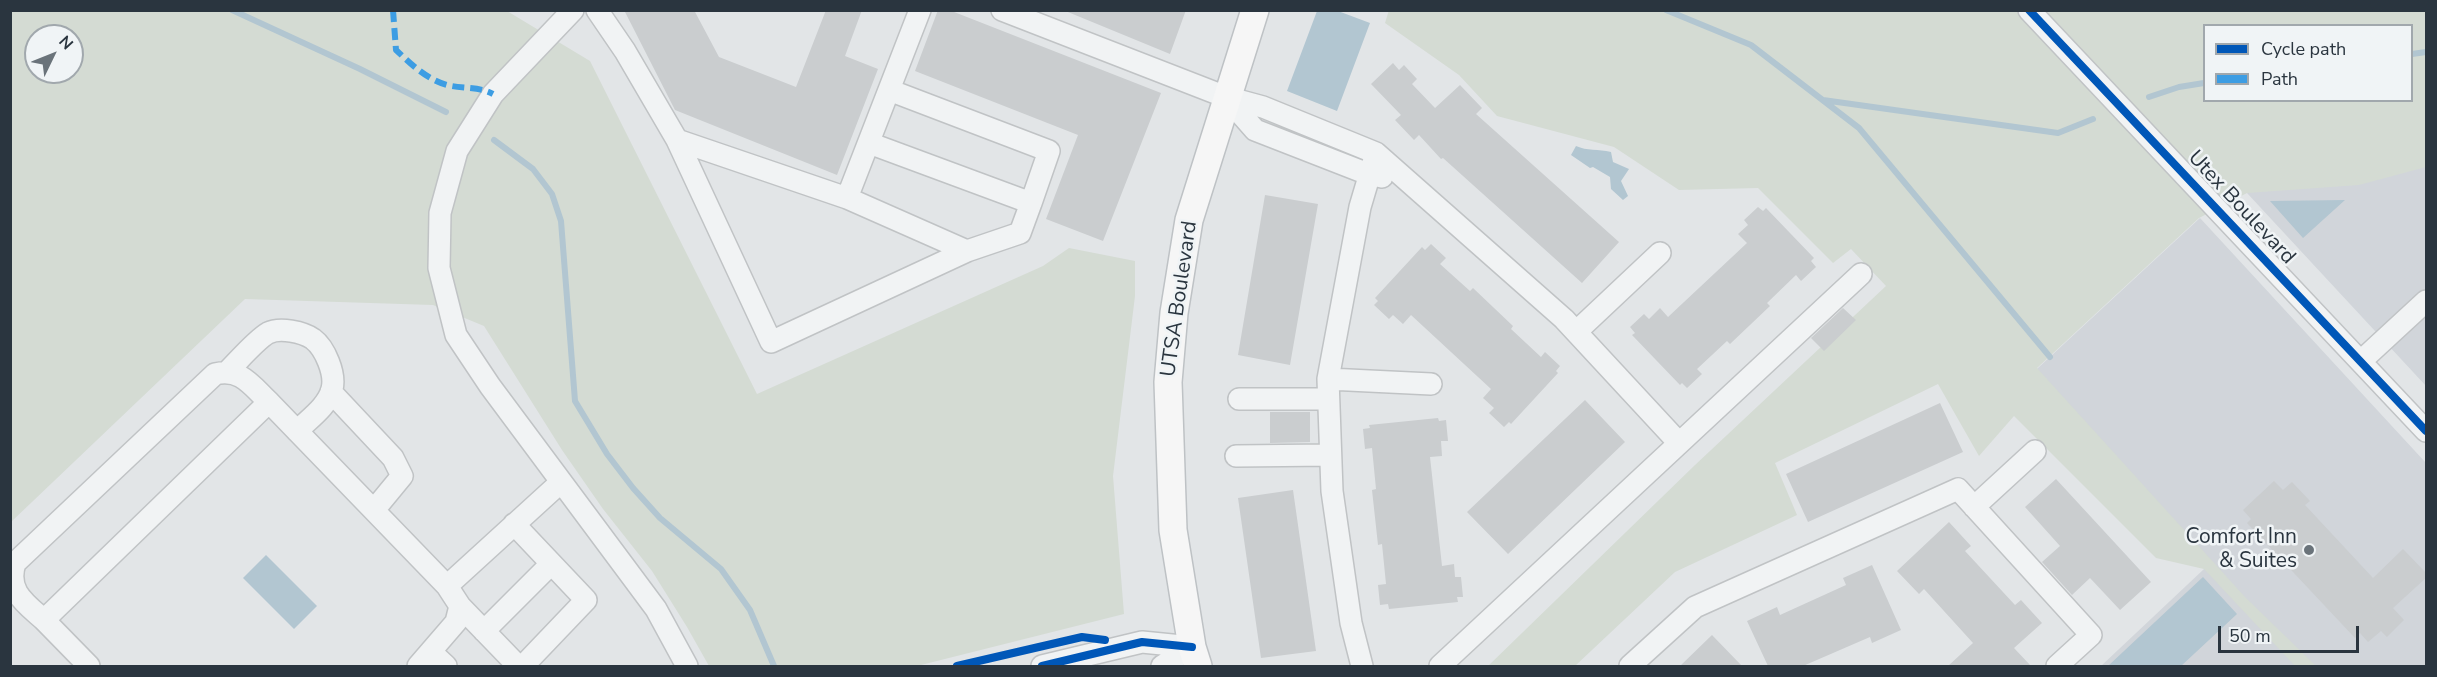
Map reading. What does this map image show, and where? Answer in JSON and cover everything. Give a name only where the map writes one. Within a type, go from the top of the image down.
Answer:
[{"type":"main road","name":"UTSA Boulevard","points":[[1195,657],[1173,530],[1168,382],[1174,313],[1189,220],[1255,10]]},
{"type":"street","points":[[573,10],[493,94],[457,151],[440,213],[439,268],[456,335],[490,386],[656,609],[687,666]]},
{"type":"street","points":[[597,10],[625,51],[677,140],[771,342],[968,251],[1020,233],[1049,151],[890,90]]},
{"type":"street","points":[[847,198],[920,10]]},
{"type":"street","points":[[1002,10],[1226,97],[1263,107],[1376,153],[1576,332],[1679,443]]},
{"type":"street","name":"Utex Boulevard","points":[[2029,10],[2427,431]]},
{"type":"street","points":[[1226,97],[1255,130],[1368,174],[1412,183]]},
{"type":"street","points":[[677,140],[847,198],[968,251]]},
{"type":"street","points":[[869,142],[1031,203]]},
{"type":"street","points":[[1362,666],[1351,623],[1332,491],[1328,389],[1360,207],[1376,153]]},
{"type":"street","points":[[1576,332],[1660,252]]},
{"type":"street","points":[[1440,666],[1861,273]]},
{"type":"street","points":[[2361,361],[2427,302]]},
{"type":"street","points":[[89,666],[25,603],[12,587],[11,575],[15,563],[215,374],[228,371],[269,333],[281,330],[314,339],[324,352],[331,370],[333,386],[328,400],[297,431]]},
{"type":"street","points":[[228,371],[240,375],[269,402],[447,586],[460,606],[518,666]]},
{"type":"street","points":[[1239,399],[1328,389],[1431,384]]},
{"type":"street","points":[[331,392],[393,458],[400,469],[402,476],[374,510]]},
{"type":"street","points":[[44,620],[269,402]]},
{"type":"street","points":[[1974,507],[2035,452]]},
{"type":"street","points":[[1236,456],[1330,454]]},
{"type":"street","points":[[447,586],[561,482]]},
{"type":"street","points":[[1630,666],[1695,607],[1958,489],[2091,635],[2057,666]]},
{"type":"street","points":[[514,524],[586,600],[523,666]]},
{"type":"street","points":[[484,631],[551,564]]},
{"type":"street","points":[[432,662],[456,622],[460,606]]},
{"type":"street","points":[[1042,666],[1142,642],[1195,657]]},
{"type":"street","points":[[1162,666],[1195,657]]},
{"type":"shaded area","points":[[1389,10],[2426,11],[2426,167],[2359,185],[2247,193],[2199,218],[2037,368],[2245,597],[2316,666],[2295,666],[2204,569],[2156,558],[2014,416],[1979,456],[1938,384],[1775,463],[1797,515],[1675,572],[1575,666],[1488,666],[1695,465],[1886,286],[1851,249],[1833,263],[1758,188],[1679,190],[1614,147],[1497,116],[1459,75],[1385,23]]},
{"type":"shaded area","points":[[11,11],[507,11],[590,61],[757,394],[1043,266],[1069,248],[1135,261],[1135,296],[1113,476],[1124,614],[917,666],[709,666],[652,571],[603,509],[562,450],[484,326],[433,305],[245,299],[11,522]]},
{"type":"shaded area","points":[[2075,11],[2426,11],[2426,386],[2247,193]]},
{"type":"shaded area","points":[[2200,218],[2426,463],[2426,666],[2101,666],[2204,569],[2025,380]]},
{"type":"water","points":[[1317,11],[1338,11],[1370,23],[1337,111],[1287,91]]},
{"type":"water","points":[[1576,146],[1611,152],[1613,162],[1629,169],[1621,181],[1628,196],[1623,200],[1611,189],[1610,177],[1593,167],[1590,168],[1571,155]]},
{"type":"water","points":[[2345,200],[2303,238],[2270,201]]},
{"type":"water","points":[[266,555],[317,606],[294,629],[243,578]]},
{"type":"water","points":[[2203,577],[2237,614],[2181,666],[2108,666]]},
{"type":"building","points":[[624,10],[694,10],[719,57],[796,87],[826,10],[862,10],[845,56],[878,69],[837,175],[675,110]]},
{"type":"building","points":[[938,10],[949,10],[1161,93],[1103,241],[1046,219],[1078,135],[915,71]]},
{"type":"building","points":[[1063,10],[1186,10],[1170,54]]},
{"type":"building","points":[[1393,63],[1399,70],[1404,65],[1417,79],[1412,84],[1435,108],[1460,85],[1482,108],[1476,114],[1619,242],[1582,283],[1443,158],[1441,159],[1419,135],[1414,140],[1395,120],[1401,115],[1371,84]]},
{"type":"building","points":[[1265,195],[1318,204],[1290,365],[1238,355]]},
{"type":"building","points":[[1758,207],[1763,211],[1766,208],[1814,258],[1811,261],[1816,267],[1801,281],[1796,275],[1767,303],[1770,306],[1730,344],[1727,341],[1697,369],[1702,374],[1687,388],[1682,383],[1680,385],[1632,335],[1635,333],[1630,327],[1644,314],[1649,319],[1660,308],[1668,317],[1747,243],[1738,234],[1748,225],[1744,220]]},
{"type":"building","points":[[1431,244],[1446,258],[1440,264],[1470,291],[1473,288],[1513,326],[1511,329],[1541,357],[1545,352],[1560,366],[1556,371],[1558,373],[1511,424],[1509,422],[1504,427],[1489,413],[1494,408],[1483,398],[1491,389],[1411,315],[1403,324],[1393,315],[1389,319],[1374,305],[1378,301],[1375,298],[1422,247],[1425,250]]},
{"type":"building","points":[[1843,308],[1856,320],[1824,351],[1811,338]]},
{"type":"building","points":[[1585,400],[1625,442],[1508,554],[1467,512]]},
{"type":"building","points":[[1940,403],[1963,452],[1808,522],[1786,474]]},
{"type":"building","points":[[1270,412],[1310,412],[1310,442],[1270,443]]},
{"type":"building","points":[[1438,418],[1439,421],[1446,420],[1448,441],[1441,441],[1442,456],[1430,457],[1442,566],[1454,564],[1455,577],[1461,577],[1463,597],[1457,597],[1458,602],[1389,609],[1388,604],[1380,605],[1378,585],[1386,584],[1382,544],[1378,545],[1372,490],[1376,489],[1372,448],[1365,449],[1363,429],[1370,428],[1369,425]]},
{"type":"building","points":[[2056,479],[2151,582],[2120,610],[2090,578],[2072,595],[2042,562],[2060,546],[2025,507]]},
{"type":"building","name":"Comfort Inn & Suites","points":[[2274,481],[2283,490],[2292,482],[2310,501],[2305,505],[2373,578],[2403,549],[2427,574],[2427,577],[2393,608],[2404,620],[2387,637],[2381,631],[2368,642],[2360,633],[2355,638],[2247,523],[2251,519],[2243,510]]},
{"type":"building","points":[[1293,490],[1316,651],[1261,658],[1238,498]]},
{"type":"building","points":[[1949,522],[1971,546],[1965,551],[2015,605],[2021,600],[2042,623],[2014,648],[2031,666],[1948,666],[1973,643],[1924,589],[1919,594],[1897,571]]},
{"type":"building","points":[[1872,565],[1901,630],[1872,643],[1870,637],[1803,666],[1768,666],[1747,621],[1777,607],[1780,615],[1846,585],[1843,578]]},
{"type":"building","points":[[1712,635],[1742,666],[1680,666]]},
{"type":"waterway","points":[[232,10],[360,69],[446,112]]},
{"type":"waterway","points":[[1666,10],[1751,45],[1859,128],[2050,357]]},
{"type":"waterway","points":[[2413,54],[2426,52]]},
{"type":"waterway","points":[[2149,97],[2179,87],[2203,83]]},
{"type":"waterway","points":[[1823,100],[2058,133],[2093,119]]},
{"type":"waterway","points":[[494,140],[533,169],[552,194],[561,221],[575,401],[607,454],[633,488],[660,518],[721,569],[750,610],[774,666]]},
{"type":"marked path","points":[[393,10],[396,50],[413,66],[447,85],[482,90],[493,94]]},
{"type":"cycle path","points":[[2029,10],[2426,431]]},
{"type":"cycle path","points":[[957,666],[1082,637],[1105,640]]},
{"type":"cycle path","points":[[1042,666],[1142,642],[1192,647]]},
{"type":"place","name":"Comfort Inn & Suites","points":[[2309,550]]}]
